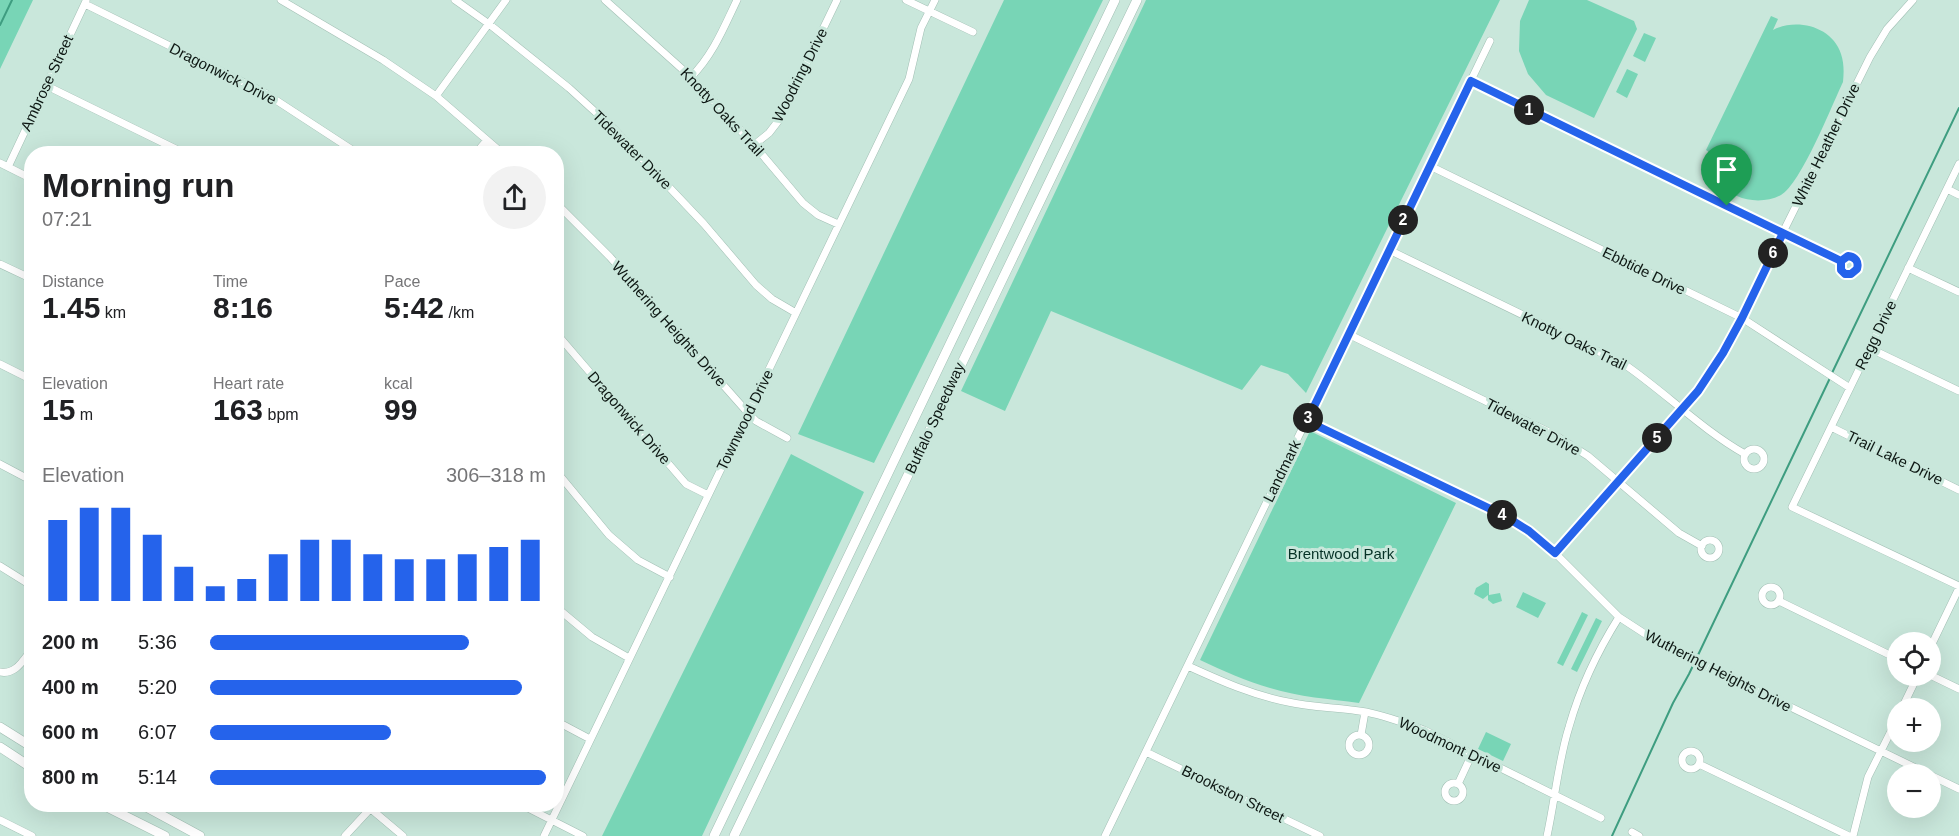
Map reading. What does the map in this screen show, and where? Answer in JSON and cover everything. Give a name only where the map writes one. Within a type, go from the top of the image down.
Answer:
[{"type":"main road","name":"Buffalo Speedway","points":[[714,836],[1115,0]]},
{"type":"main road","name":"Buffalo Speedway","points":[[734,836],[1137,0]]},
{"type":"main road","points":[[1069,95],[1088,104]]},
{"type":"main road","points":[[1016,206],[1033,214]]},
{"type":"main road","points":[[964,313],[982,321]]},
{"type":"main road","points":[[913,420],[930,428]]},
{"type":"main road","points":[[861,528],[878,536]]},
{"type":"main road","points":[[810,633],[828,642]]},
{"type":"main road","points":[[0,727],[24,742]]},
{"type":"main road","points":[[759,741],[776,749]]},
{"type":"main road","points":[[0,747],[24,763]]},
{"type":"main road","points":[[117,812],[165,836]]},
{"type":"main road","points":[[156,812],[200,836]]},
{"type":"street","points":[[281,0],[383,60],[436,96],[494,146]]},
{"type":"street","name":"Tidewater Drive","points":[[455,0],[569,88],[614,129],[704,224],[756,285],[772,299],[796,313]]},
{"type":"street","points":[[436,96],[506,0]]},
{"type":"street","name":"Knotty Oaks Trail","points":[[605,0],[691,77],[754,145],[803,203],[818,215],[838,224]]},
{"type":"street","points":[[691,77],[715,46],[737,0]]},
{"type":"street","name":"Woodring Drive","points":[[754,145],[769,133],[779,120],[837,0]]},
{"type":"street","points":[[906,0],[973,32]]},
{"type":"street","name":"Townwood Drive","points":[[564,794],[905,88],[915,59],[917,42],[934,0]]},
{"type":"street","name":"White Heather Drive","points":[[1555,553],[1682,410],[1717,362],[1742,318],[1875,47],[1887,29],[1914,0]]},
{"type":"street","name":"Ambrose Street","points":[[4,165],[86,2]]},
{"type":"street","name":"Dragonwick Drive","points":[[86,2],[265,93],[346,146]]},
{"type":"street","name":"Landmark","points":[[1105,836],[1490,41]]},
{"type":"street","points":[[1471,81],[1841,261]]},
{"type":"street","points":[[45,86],[169,146]]},
{"type":"street","points":[[482,146],[487,140]]},
{"type":"street","name":"Regg Drive","points":[[1959,164],[1792,507],[1959,587]]},
{"type":"street","points":[[4,165],[24,174]]},
{"type":"street","name":"Ebbtide Drive","points":[[1430,166],[1742,318],[1850,388]]},
{"type":"street","points":[[1947,189],[1959,195]]},
{"type":"street","name":"Wuthering Heights Drive","points":[[564,211],[610,257],[748,413],[756,421],[787,438]]},
{"type":"street","name":"Knotty Oaks Trail","points":[[1389,250],[1624,364],[1656,386],[1682,410],[1723,441],[1745,454]]},
{"type":"street","points":[[0,264],[24,275]]},
{"type":"street","points":[[1908,268],[1959,292]]},
{"type":"street","name":"Tidewater Drive","points":[[1348,334],[1552,434],[1588,456],[1679,533],[1702,546]]},
{"type":"street","name":"Dragonwick Drive","points":[[564,342],[686,484],[708,495]]},
{"type":"street","points":[[1869,348],[1959,391]]},
{"type":"street","points":[[0,364],[24,376]]},
{"type":"street","name":"Wuthering Heights Drive","points":[[1307,421],[1505,516],[1529,531],[1555,553],[1619,617],[1659,644],[1909,764]]},
{"type":"street","name":"Trail Lake Drive","points":[[1831,427],[1959,490]]},
{"type":"street","points":[[0,464],[24,477]]},
{"type":"street","points":[[564,481],[609,535],[638,560],[670,577]]},
{"type":"street","points":[[0,566],[24,581]]},
{"type":"street","points":[[1938,632],[1959,587]]},
{"type":"street","points":[[1779,601],[1887,654]]},
{"type":"street","points":[[564,614],[592,637],[629,658]]},
{"type":"street","points":[[1547,836],[1563,751],[1577,702],[1594,658],[1619,617]]},
{"type":"street","points":[[0,672],[12,671],[24,659]]},
{"type":"street","name":"Woodmont Drive","points":[[1188,666],[1234,687],[1269,698],[1365,712],[1424,730],[1601,818]]},
{"type":"street","points":[[1941,680],[1959,688]]},
{"type":"street","points":[[1361,735],[1365,712]]},
{"type":"street","points":[[564,725],[590,739]]},
{"type":"street","points":[[1699,764],[1851,836],[1868,777],[1887,739]]},
{"type":"street","name":"Brookston Street","points":[[1146,752],[1320,836]]},
{"type":"street","points":[[1458,784],[1472,754]]},
{"type":"street","name":"Wuthering Heights Drive","points":[[1941,780],[1959,789]]},
{"type":"street","points":[[345,836],[363,812]]},
{"type":"street","points":[[373,812],[403,836]]},
{"type":"street","points":[[535,812],[583,836]]},
{"type":"street","name":"Townwood Drive","points":[[544,836],[555,812]]},
{"type":"street","points":[[0,820],[32,836]]},
{"type":"green space","points":[[0,0],[33,0],[0,69]]},
{"type":"green space","points":[[1004,0],[1103,0],[874,463],[798,434]]},
{"type":"green space","points":[[1146,0],[1500,0],[1306,393],[1288,374],[1261,365],[1242,390],[1051,311],[1005,411],[961,391]]},
{"type":"green space","points":[[1529,0],[1587,0],[1634,21],[1637,29],[1594,118],[1546,95],[1528,74],[1519,51],[1520,21]]},
{"type":"green space","points":[[1771,16],[1778,19],[1773,30],[1782,26],[1802,25],[1822,31],[1830,37],[1842,57],[1843,82],[1807,160],[1789,188],[1776,197],[1753,200],[1737,196],[1724,188],[1713,173],[1709,152],[1706,150]]},
{"type":"green space","points":[[1644,33],[1656,38],[1645,62],[1633,56]]},
{"type":"green space","points":[[1627,69],[1638,74],[1627,98],[1616,92]]},
{"type":"green space","name":"Brentwood Park","points":[[1310,431],[1456,503],[1359,703],[1281,691],[1243,679],[1200,660]]},
{"type":"green space","points":[[791,454],[864,492],[702,836],[602,836]]},
{"type":"green space","points":[[1486,582],[1489,584],[1489,595],[1500,593],[1502,601],[1493,604],[1488,600],[1488,595],[1483,599],[1474,594],[1476,588]]},
{"type":"green space","points":[[1523,592],[1546,603],[1538,618],[1516,607]]},
{"type":"green space","points":[[1582,612],[1588,615],[1563,666],[1557,663]]},
{"type":"green space","points":[[1596,618],[1602,621],[1577,672],[1571,669]]},
{"type":"green space","points":[[1486,732],[1511,744],[1503,761],[1478,749]]},
{"type":"waterway","points":[[0,25],[12,0]]},
{"type":"waterway","points":[[1832,373],[1959,108]]},
{"type":"waterway","points":[[1612,836],[1673,703],[1830,378]]},
{"type":"route","points":[[1727,206],[1471,81],[1307,421],[1505,516],[1529,531],[1555,553],[1698,391],[1742,318],[1783,233],[1841,261],[1851,256],[1858,263],[1856,272],[1845,274],[1840,267],[1841,261],[1783,233],[1727,206]]}]
